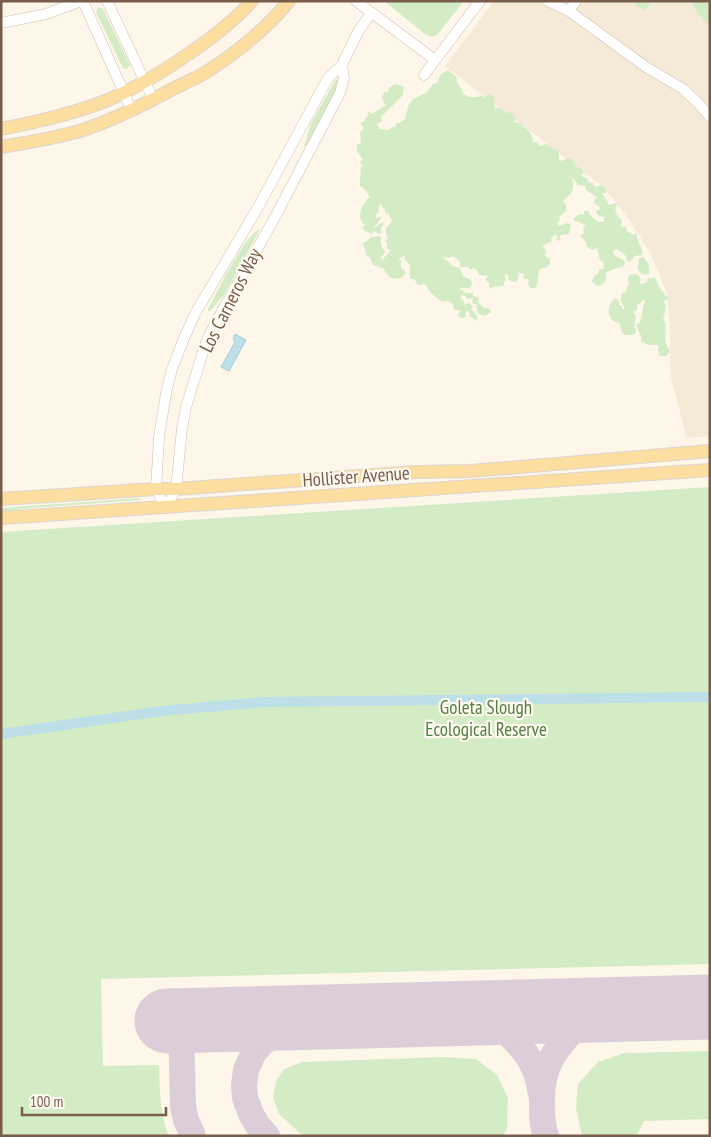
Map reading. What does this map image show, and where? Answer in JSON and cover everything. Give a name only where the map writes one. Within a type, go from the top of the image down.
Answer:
[{"type":"main road","points":[[1,129],[75,111],[107,100],[145,82],[205,43],[238,16],[252,1]]},
{"type":"main road","points":[[1,147],[80,131],[132,110],[210,70],[245,45],[270,23],[289,1]]},
{"type":"main road","name":"Hollister Avenue","points":[[1,499],[417,472],[471,471],[710,452]]},
{"type":"main road","name":"Hollister Avenue","points":[[1,518],[710,470]]},
{"type":"street","points":[[1,23],[46,14],[82,1],[132,110]]},
{"type":"street","points":[[107,1],[153,99]]},
{"type":"street","points":[[356,1],[435,60]]},
{"type":"street","points":[[424,75],[480,1]]},
{"type":"street","points":[[548,1],[569,11],[646,67],[684,89],[710,117]]},
{"type":"street","points":[[561,1],[569,11]]},
{"type":"street","points":[[569,11],[576,1]]},
{"type":"street","name":"Los Carneros Way","points":[[156,489],[159,437],[164,403],[175,361],[185,336],[196,312],[257,210],[328,78],[342,65],[358,32],[371,13]]},
{"type":"street","name":"Los Carneros Way","points":[[166,508],[176,489],[186,407],[206,342],[340,93],[344,78],[342,65]]},
{"type":"street","points":[[257,210],[274,218]]},
{"type":"street","points":[[156,489],[166,508]]},
{"type":"shaded area","points":[[494,1],[710,1],[710,436],[687,438],[671,378],[667,294],[649,251],[630,221],[601,185],[445,66]]},
{"type":"green space","points":[[384,1],[464,1],[437,35],[432,37],[425,34]]},
{"type":"green space","points":[[631,1],[652,1],[645,11]]},
{"type":"green space","points":[[692,1],[710,1],[710,26],[701,18]]},
{"type":"green space","points":[[98,7],[103,9],[130,65],[127,69],[123,68],[96,12]]},
{"type":"green space","points":[[448,70],[457,77],[457,82],[463,94],[470,97],[478,97],[480,95],[484,97],[490,94],[494,98],[495,109],[498,107],[516,117],[514,122],[520,123],[530,132],[533,143],[537,142],[540,146],[546,144],[559,152],[560,161],[570,158],[574,161],[575,166],[581,168],[584,173],[581,175],[587,178],[589,182],[593,183],[594,186],[601,185],[605,188],[606,193],[602,193],[609,205],[616,203],[617,215],[622,220],[621,227],[626,227],[627,232],[632,235],[637,234],[642,255],[635,256],[630,262],[617,249],[613,251],[614,255],[625,261],[624,266],[606,273],[606,280],[602,285],[597,286],[593,283],[592,280],[598,274],[599,269],[604,269],[603,262],[600,260],[597,248],[592,250],[587,247],[586,242],[580,236],[584,233],[583,228],[586,226],[573,220],[580,214],[584,215],[584,211],[588,211],[598,222],[604,222],[604,217],[598,216],[596,211],[600,209],[594,201],[598,198],[586,190],[585,186],[578,185],[573,178],[572,192],[563,201],[566,210],[559,216],[560,220],[557,222],[559,226],[567,223],[571,225],[569,234],[561,235],[559,237],[561,239],[558,241],[556,240],[558,237],[555,234],[551,238],[552,241],[542,246],[546,250],[545,256],[550,259],[550,262],[545,268],[539,270],[535,288],[531,288],[528,284],[529,279],[524,279],[523,274],[519,273],[518,280],[515,282],[509,280],[506,274],[504,275],[506,278],[503,286],[491,289],[486,281],[488,276],[479,275],[477,270],[473,268],[471,270],[468,267],[461,267],[460,262],[452,256],[449,258],[444,257],[452,266],[460,268],[463,276],[471,280],[470,288],[460,288],[460,290],[466,293],[473,293],[473,296],[479,298],[478,302],[483,307],[490,309],[491,312],[485,316],[478,314],[476,304],[473,304],[472,301],[473,298],[468,299],[461,295],[465,305],[469,303],[473,307],[471,310],[474,311],[478,318],[474,321],[467,311],[465,312],[466,317],[459,317],[460,310],[454,310],[453,304],[448,301],[442,302],[431,293],[425,284],[418,285],[414,279],[410,279],[410,266],[404,259],[406,257],[403,256],[398,259],[401,261],[401,268],[406,272],[401,278],[391,278],[383,268],[373,265],[370,257],[367,256],[363,244],[371,237],[381,237],[381,244],[385,251],[381,257],[383,260],[391,250],[387,249],[385,241],[388,238],[386,228],[392,221],[380,204],[379,214],[376,213],[376,218],[382,217],[374,227],[382,222],[384,223],[381,233],[373,231],[373,234],[362,228],[365,225],[360,219],[360,215],[366,201],[370,198],[366,190],[360,186],[360,169],[363,166],[360,163],[363,160],[357,151],[357,144],[361,144],[360,132],[363,130],[363,126],[360,124],[365,121],[369,111],[372,114],[386,106],[382,97],[395,84],[404,87],[403,95],[381,117],[381,122],[376,124],[379,129],[388,130],[395,127],[397,123],[405,119],[409,104],[413,99],[426,93],[433,84],[437,83],[440,75]]},
{"type":"green space","points":[[336,79],[339,81],[336,93],[307,147],[304,146],[311,123]]},
{"type":"green space","points":[[259,229],[224,295],[208,311],[238,254]]},
{"type":"green space","points":[[643,257],[649,269],[649,274],[644,275],[639,272],[637,266],[639,258]]},
{"type":"green space","points":[[635,274],[640,277],[641,280],[639,282],[641,284],[647,282],[648,278],[656,279],[665,296],[668,297],[669,300],[664,302],[666,306],[663,321],[665,321],[665,339],[669,349],[669,353],[666,356],[660,356],[658,345],[641,342],[641,336],[636,325],[640,322],[645,299],[637,305],[637,310],[633,312],[636,316],[635,334],[624,334],[620,323],[610,318],[610,306],[615,298],[619,301],[622,309],[625,309],[620,299],[621,294],[626,291],[629,275]]},
{"type":"green space","name":"Goleta Slough Ecological Reserve","points":[[710,487],[710,964],[101,979],[103,1066],[159,1065],[162,1110],[169,1136],[1,1136],[1,532]]},
{"type":"green space","points":[[140,498],[140,500],[20,509],[1,513],[1,508]]},
{"type":"green space","points":[[710,1051],[710,1119],[644,1121],[636,1136],[582,1136],[576,1108],[578,1084],[598,1062],[624,1053]]},
{"type":"green space","points":[[443,1057],[476,1059],[497,1075],[508,1098],[507,1129],[503,1136],[303,1136],[279,1114],[273,1098],[276,1081],[284,1069],[302,1062]]},
{"type":"water","points":[[235,334],[246,340],[229,371],[221,367],[235,342],[233,339]]},
{"type":"waterway","points":[[1,734],[162,711],[263,702],[710,697]]},
{"type":"taxiway","points":[[546,1136],[542,1117],[542,1089],[549,1063],[563,1042],[592,1010]]},
{"type":"taxiway","points":[[485,1013],[525,1052],[535,1071],[541,1094]]},
{"type":"taxiway","points":[[267,1136],[251,1114],[245,1098],[246,1070],[254,1052],[287,1018]]},
{"type":"taxiway","points":[[181,1021],[183,1107],[193,1136]]},
{"type":"runway","points":[[167,1021],[710,1007]]}]
